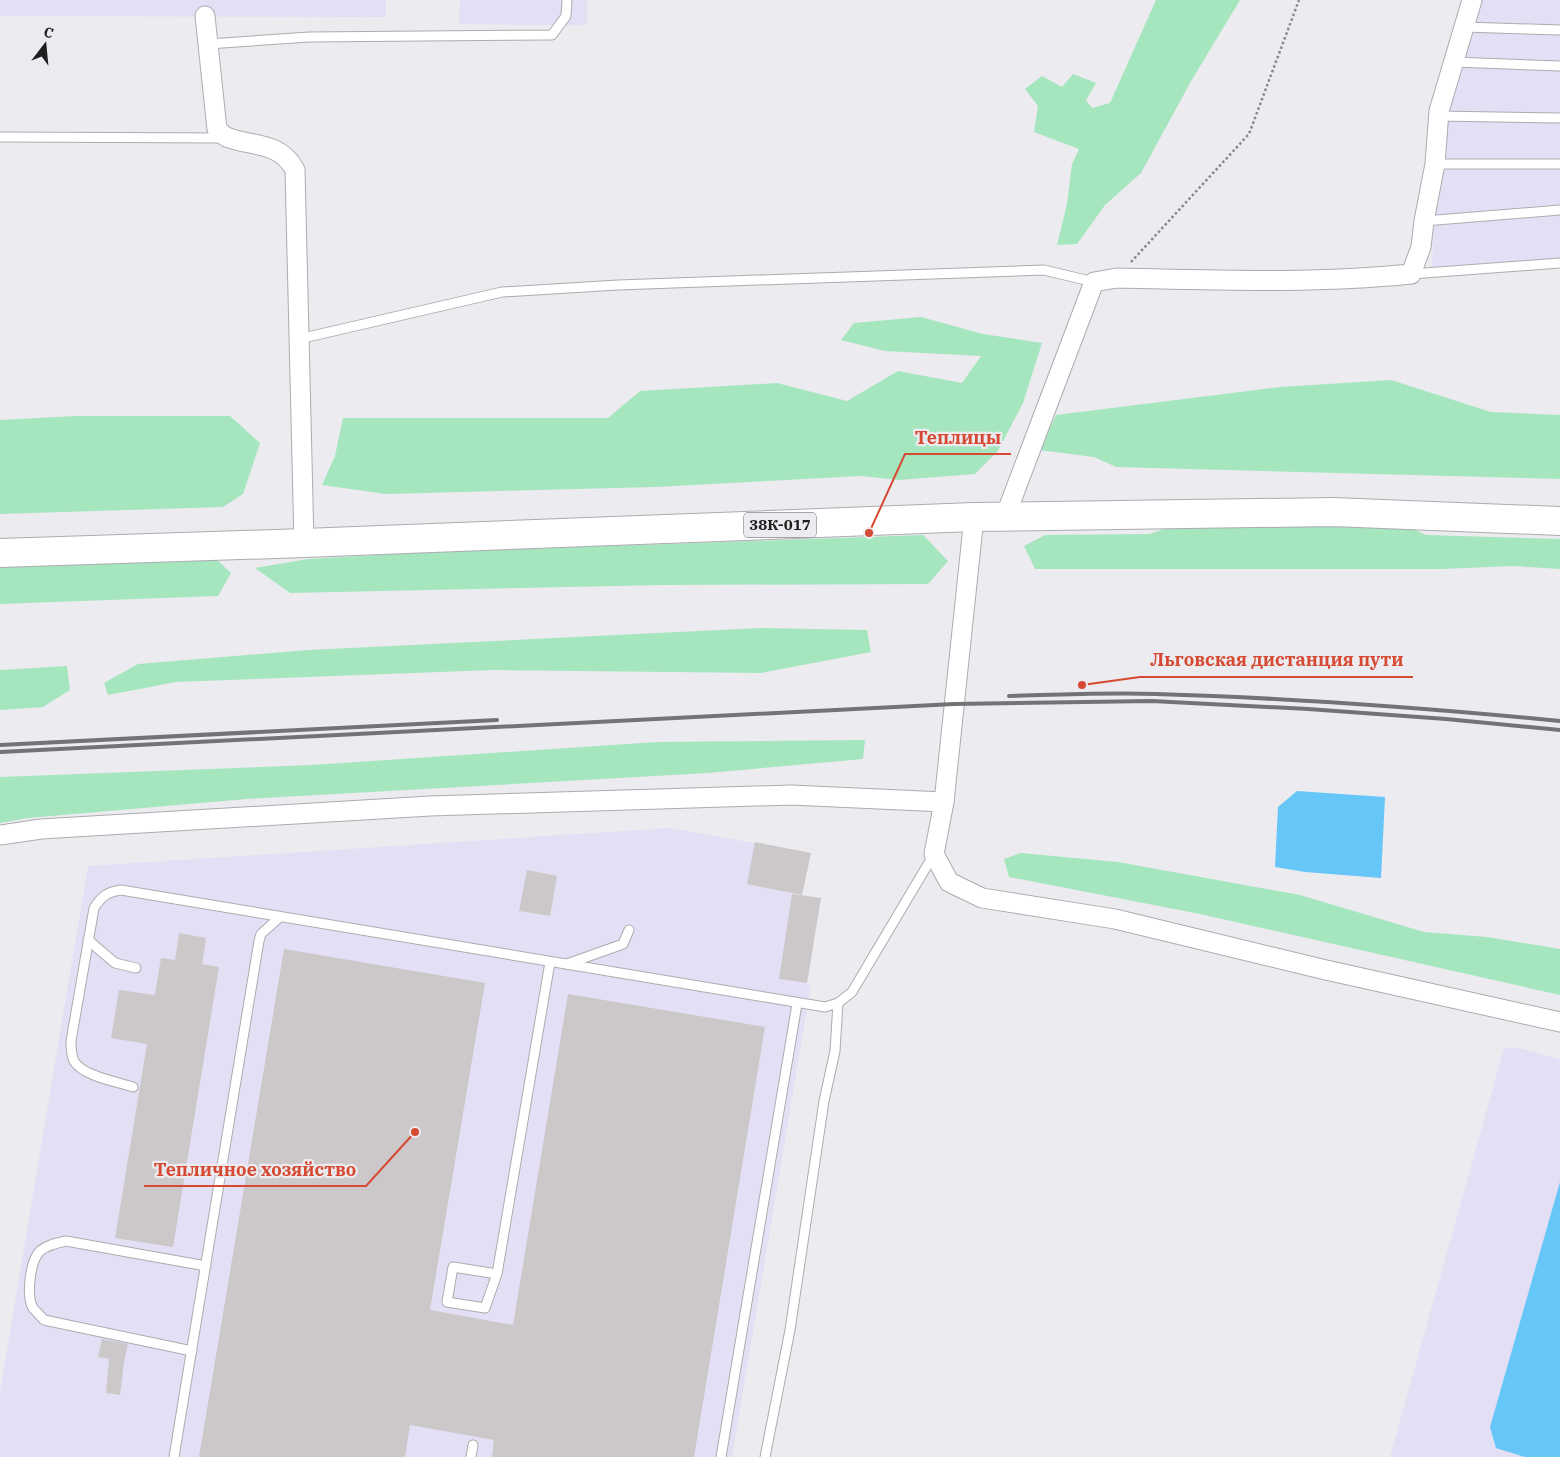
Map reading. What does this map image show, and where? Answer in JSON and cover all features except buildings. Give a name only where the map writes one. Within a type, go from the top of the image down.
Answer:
[{"type":"main road","name":"38К-017","points":[[0,553],[1005,517],[1333,512],[1560,521]]},
{"type":"street","points":[[1005,517],[1094,282],[1117,278],[1265,282],[1373,278],[1411,274],[1420,247],[1435,164],[1438,116],[1472,0]]},
{"type":"street","points":[[205,16],[217,129],[228,138],[280,152],[290,161],[295,170],[304,543]]},
{"type":"street","points":[[974,518],[944,802],[934,854],[949,882],[982,898],[1115,919],[1326,970],[1560,1022]]},
{"type":"street","points":[[0,835],[41,829],[430,806],[791,795],[944,802]]},
{"type":"lane","points":[[208,44],[310,37],[552,35],[566,16],[567,0]]},
{"type":"lane","points":[[1464,28],[1560,30]]},
{"type":"lane","points":[[1453,62],[1560,66]]},
{"type":"lane","points":[[1438,116],[1560,118]]},
{"type":"lane","points":[[0,137],[228,138]]},
{"type":"lane","points":[[1435,164],[1560,164]]},
{"type":"lane","points":[[1424,221],[1560,210]]},
{"type":"lane","points":[[1411,274],[1560,263]]},
{"type":"lane","points":[[299,339],[502,292],[618,285],[1044,270],[1094,282]]},
{"type":"lane","points":[[133,1086],[83,1070],[75,1062],[72,1052],[71,1041],[94,908],[99,900],[109,892],[121,890],[797,1004],[825,1007],[838,1003],[852,992],[934,854]]},
{"type":"lane","points":[[174,1457],[259,941],[261,934],[280,917]]},
{"type":"lane","points":[[566,965],[623,944],[629,930]]},
{"type":"lane","points":[[88,940],[115,963],[136,968]]},
{"type":"lane","points":[[497,1274],[453,1267],[447,1302],[485,1308],[497,1274],[550,962]]},
{"type":"lane","points":[[766,1457],[790,1330],[824,1102],[835,1051],[838,1003]]},
{"type":"lane","points":[[721,1457],[797,1004]]},
{"type":"lane","points":[[192,1351],[44,1320],[32,1307],[29,1288],[32,1269],[39,1252],[51,1244],[66,1241],[206,1266]]},
{"type":"lane","points":[[471,1457],[472,1445]]},
{"type":"path","points":[[1117,278],[1249,134],[1299,0]]},
{"type":"shaded area","points":[[0,0],[386,0],[386,17],[0,16]]},
{"type":"shaded area","points":[[460,0],[587,0],[587,25],[459,24]]},
{"type":"shaded area","points":[[1467,0],[1560,0],[1560,267],[1432,276],[1436,114]]},
{"type":"shaded area","points":[[670,828],[811,853],[802,895],[821,898],[807,983],[811,984],[732,1457],[0,1457],[0,1392],[88,866]]},
{"type":"shaded area","points":[[1504,1048],[1519,1048],[1560,1059],[1560,1457],[1390,1457]]},
{"type":"green space","points":[[1156,0],[1240,0],[1190,83],[1141,173],[1105,205],[1077,244],[1057,245],[1067,204],[1072,164],[1079,149],[1034,132],[1038,106],[1025,89],[1042,76],[1062,87],[1073,74],[1096,83],[1086,100],[1092,108],[1110,103]]},
{"type":"green space","points":[[921,317],[983,334],[1042,343],[1023,403],[998,451],[975,474],[899,480],[861,476],[655,487],[386,494],[322,485],[335,456],[343,418],[608,418],[640,391],[777,383],[847,401],[898,371],[962,383],[981,356],[885,351],[841,340],[854,323]]},
{"type":"green space","points":[[1391,380],[1491,412],[1560,415],[1560,479],[1116,467],[1094,457],[1039,450],[1056,415],[1280,387]]},
{"type":"green space","points":[[76,416],[230,416],[260,443],[243,494],[223,507],[0,514],[0,420]]},
{"type":"green space","points":[[1176,525],[1411,528],[1426,535],[1560,539],[1560,569],[1513,566],[1442,569],[1035,569],[1024,546],[1045,535],[1149,534]]},
{"type":"green space","points":[[923,535],[948,561],[928,584],[663,585],[290,593],[255,568],[308,559],[412,553]]},
{"type":"green space","points":[[214,557],[231,573],[218,596],[0,604],[0,564]]},
{"type":"green space","points":[[761,628],[867,630],[871,652],[761,673],[493,670],[176,682],[108,695],[104,683],[138,664],[309,650]]},
{"type":"green space","points":[[67,666],[70,690],[43,707],[0,710],[0,670]]},
{"type":"green space","points":[[865,740],[863,759],[708,773],[247,799],[28,818],[0,823],[0,777],[312,765],[657,742]]},
{"type":"green space","points":[[1021,853],[1118,862],[1300,895],[1424,932],[1487,937],[1560,949],[1560,995],[1200,914],[1009,877],[1004,859]]},
{"type":"water","points":[[1297,791],[1385,797],[1381,878],[1305,872],[1275,867],[1278,807]]},
{"type":"water","points":[[1560,1182],[1560,1457],[1525,1457],[1496,1448],[1490,1427]]},
{"type":"railway","points":[[1009,696],[1119,693],[1257,698],[1358,704],[1560,721]]},
{"type":"railway","points":[[0,752],[954,704],[1152,701],[1308,709],[1560,730]]},
{"type":"railway","points":[[0,745],[497,720]]},
{"type":"place","name":"Теплицы","points":[[869,533]]},
{"type":"place","name":"Льговская дистанция пути","points":[[1082,685]]},
{"type":"place","name":"Тепличное хозяйство","points":[[415,1132]]}]
